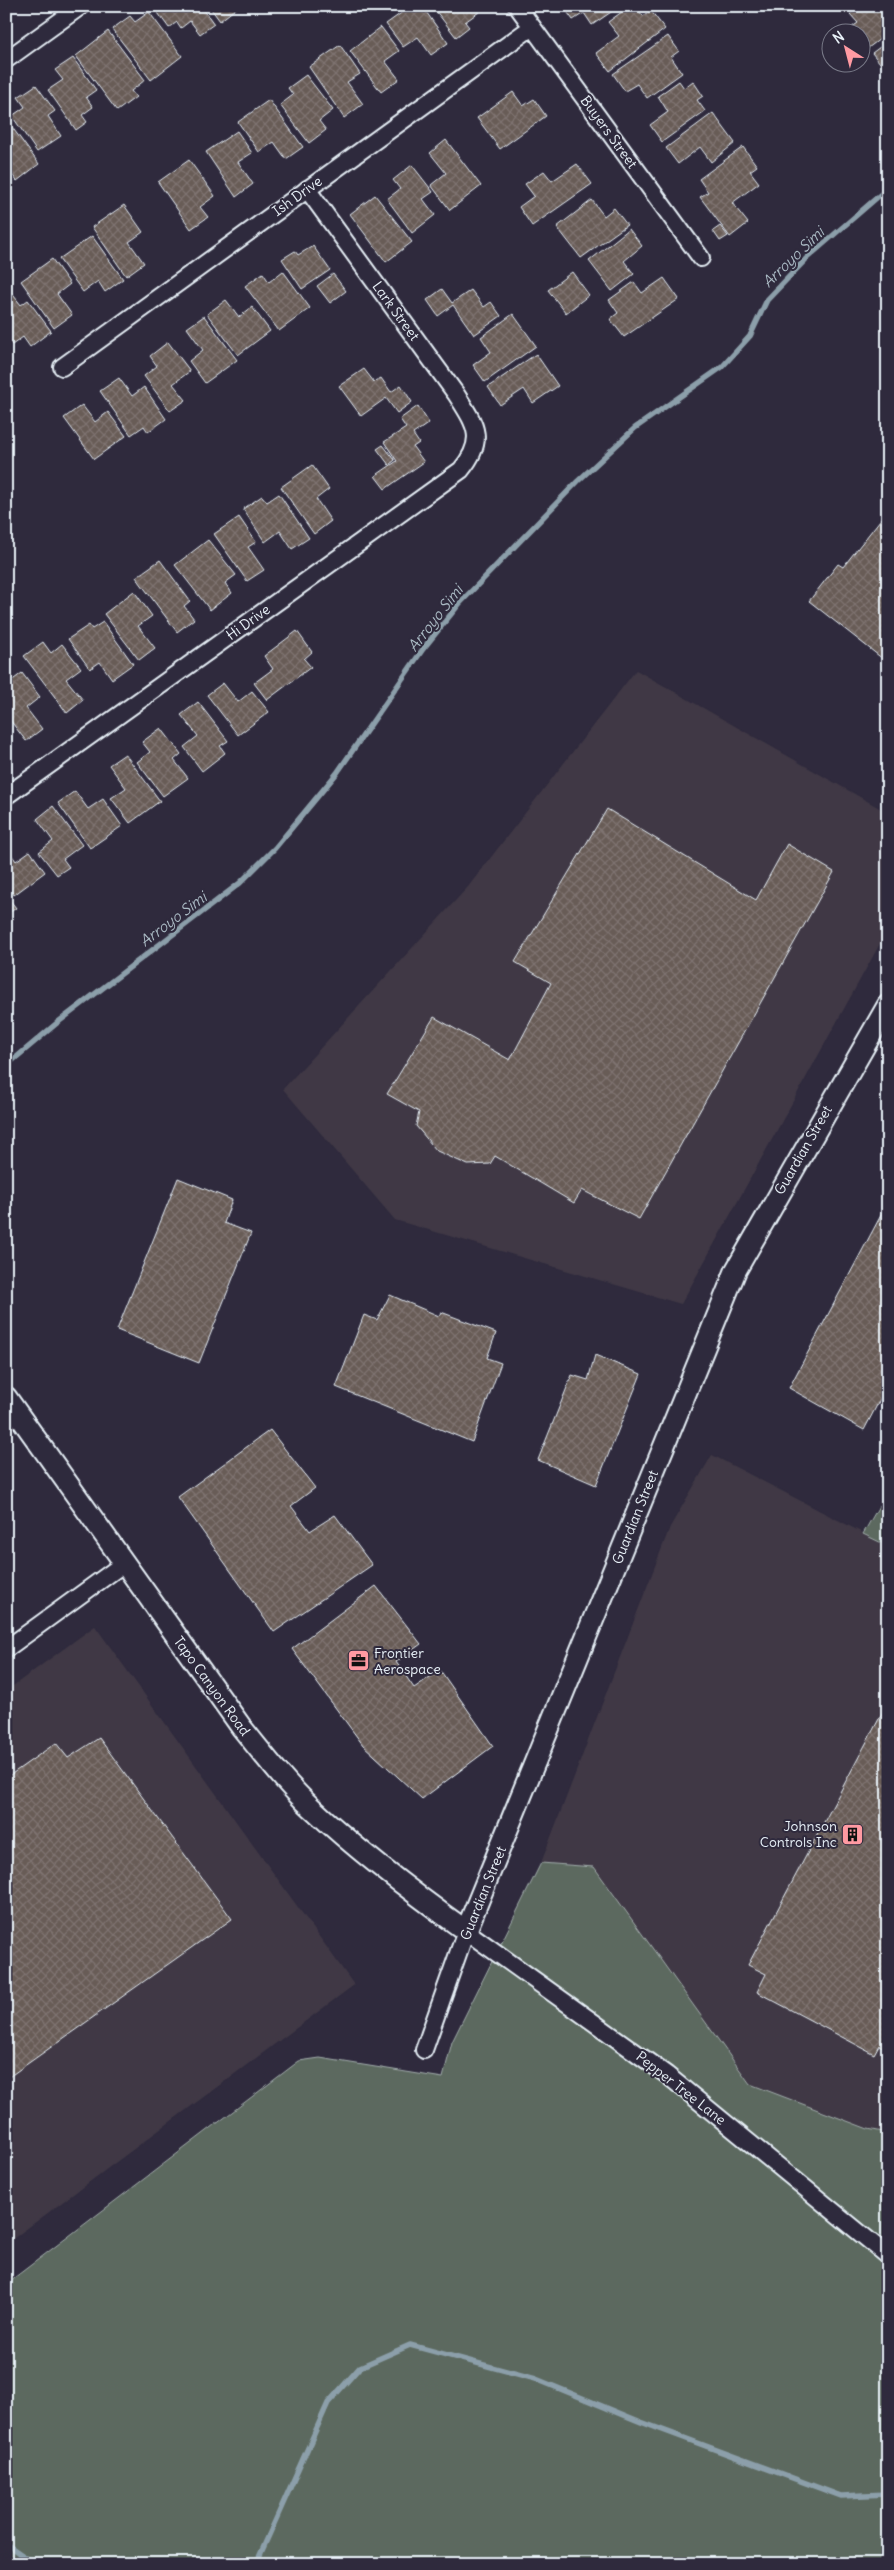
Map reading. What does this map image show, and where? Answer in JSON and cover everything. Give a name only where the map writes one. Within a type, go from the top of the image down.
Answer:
[{"type":"street","points":[[6,60],[81,6]]},
{"type":"street","name":"Buyers Street","points":[[517,6],[701,258]]},
{"type":"street","name":"Ish Drive","points":[[62,367],[532,27]]},
{"type":"street","name":"Lark Street","points":[[307,189],[456,394],[474,422],[477,438]]},
{"type":"street","name":"Hi Drive","points":[[6,796],[461,470],[472,456],[477,438]]},
{"type":"street","name":"Guardian Street","points":[[424,2050],[466,1931],[736,1270],[807,1143],[888,1005]]},
{"type":"street","name":"Tapo Canyon Road","points":[[6,1397],[123,1564],[242,1728],[280,1775],[310,1807],[367,1856],[466,1931]]},
{"type":"street","points":[[6,1649],[123,1564]]},
{"type":"street","name":"Pepper Tree Lane","points":[[466,1931],[667,2075],[888,2256]]},
{"type":"shaded area","points":[[636,670],[888,813],[888,929],[681,1304],[395,1220],[283,1089],[468,887]]},
{"type":"shaded area","points":[[712,1455],[888,1546],[888,2133],[868,2129],[750,2084],[594,1867],[541,1863],[670,1527]]},
{"type":"shaded area","points":[[95,1626],[354,1985],[6,2244],[6,1691]]},
{"type":"green space","points":[[888,1490],[888,1546],[863,1534]]},
{"type":"green space","points":[[541,1863],[594,1867],[750,2084],[868,2129],[888,2133],[888,2564],[6,2564],[6,2284],[299,2061],[320,2058],[443,2078],[452,2042]]},
{"type":"building","points":[[153,6],[201,6],[214,24],[200,34],[190,21],[181,28],[177,22],[169,28]]},
{"type":"building","points":[[209,6],[239,6],[220,21]]},
{"type":"building","points":[[411,6],[422,6],[448,43],[431,55],[418,37],[403,47],[386,24]]},
{"type":"building","points":[[432,6],[475,6],[479,12],[465,22],[469,27],[456,37]]},
{"type":"building","points":[[563,6],[620,6],[592,25],[584,13],[573,20]]},
{"type":"building","points":[[630,6],[635,6],[643,16],[651,11],[665,29],[610,71],[596,53],[619,36],[608,22]]},
{"type":"building","points":[[860,6],[888,6],[888,33],[872,45],[872,22],[857,22],[850,14]]},
{"type":"building","points":[[149,12],[182,56],[151,80],[112,29],[130,16],[135,22]]},
{"type":"building","points":[[381,27],[399,51],[385,61],[399,79],[381,92],[350,51]]},
{"type":"building","points":[[108,31],[145,80],[131,91],[136,97],[117,111],[76,56]]},
{"type":"building","points":[[668,36],[679,51],[671,57],[682,73],[647,98],[637,84],[625,91],[613,74]]},
{"type":"building","points":[[888,41],[888,73],[872,53]]},
{"type":"building","points":[[340,45],[360,74],[347,82],[363,104],[344,118],[309,67]]},
{"type":"building","points":[[73,58],[96,90],[86,97],[93,107],[82,115],[87,122],[76,130],[48,90],[63,80],[55,70]]},
{"type":"building","points":[[306,75],[333,110],[319,121],[326,130],[309,143],[280,105],[293,95],[288,88]]},
{"type":"building","points":[[679,81],[684,88],[693,81],[703,96],[697,100],[705,111],[662,142],[650,125],[668,112],[658,96]]},
{"type":"building","points":[[36,85],[55,111],[48,116],[61,136],[37,152],[12,116],[25,107],[18,97]]},
{"type":"building","points":[[513,92],[523,106],[534,99],[546,116],[500,149],[477,118]]},
{"type":"building","points":[[269,100],[303,147],[286,159],[274,142],[259,152],[238,122]]},
{"type":"building","points":[[713,113],[735,143],[711,162],[700,147],[678,164],[666,148]]},
{"type":"building","points":[[6,119],[39,164],[17,181],[6,167]]},
{"type":"building","points":[[237,131],[252,153],[238,162],[253,184],[236,197],[206,152]]},
{"type":"building","points":[[446,140],[481,186],[450,210],[431,185],[446,173],[430,153]]},
{"type":"building","points":[[743,147],[757,166],[750,171],[759,183],[732,203],[748,223],[730,237],[700,197],[708,192],[699,179]]},
{"type":"building","points":[[189,160],[215,196],[200,207],[208,217],[191,229],[158,182]]},
{"type":"building","points":[[577,164],[592,184],[532,226],[519,207],[534,196],[525,184],[544,171],[552,181]]},
{"type":"building","points":[[412,165],[433,192],[423,199],[435,215],[412,233],[387,199],[400,189],[393,180]]},
{"type":"building","points":[[375,195],[412,242],[386,262],[350,214]]},
{"type":"building","points":[[592,200],[604,216],[614,208],[627,225],[581,258],[557,227]]},
{"type":"building","points":[[124,205],[143,232],[129,242],[144,263],[126,276],[92,227]]},
{"type":"building","points":[[720,226],[728,236],[720,241],[713,231]]},
{"type":"building","points":[[629,229],[642,246],[624,261],[634,274],[612,291],[589,261]]},
{"type":"building","points":[[92,236],[123,279],[105,292],[98,281],[83,292],[59,259]]},
{"type":"building","points":[[313,246],[330,270],[302,289],[282,259],[295,251],[298,255]]},
{"type":"building","points":[[52,259],[70,284],[57,294],[72,315],[54,328],[21,281]]},
{"type":"building","points":[[283,271],[310,308],[279,331],[245,286],[263,273],[269,282]]},
{"type":"building","points":[[572,272],[589,295],[566,313],[548,290]]},
{"type":"building","points":[[333,274],[346,291],[330,303],[317,286]]},
{"type":"building","points":[[664,278],[679,299],[624,337],[610,319],[618,313],[609,300],[634,282],[642,293]]},
{"type":"building","points":[[442,289],[452,303],[471,290],[484,307],[491,302],[501,316],[474,335],[453,305],[438,316],[427,300]]},
{"type":"building","points":[[10,291],[21,305],[28,300],[51,331],[30,347],[23,337],[12,345],[6,337],[6,294]]},
{"type":"building","points":[[226,300],[239,317],[252,307],[270,331],[238,355],[207,314]]},
{"type":"building","points":[[513,314],[536,346],[485,382],[473,365],[491,352],[481,337]]},
{"type":"building","points":[[204,316],[237,360],[205,383],[189,361],[203,350],[187,328]]},
{"type":"building","points":[[168,342],[190,371],[173,384],[186,400],[170,411],[144,376],[157,366],[150,356]]},
{"type":"building","points":[[536,354],[558,386],[533,403],[524,389],[500,405],[488,387]]},
{"type":"building","points":[[364,369],[374,382],[381,378],[391,392],[401,385],[412,402],[397,413],[386,398],[361,416],[339,386]]},
{"type":"building","points":[[119,378],[132,396],[144,387],[166,419],[148,432],[144,426],[131,435],[100,391]]},
{"type":"building","points":[[82,405],[95,422],[108,412],[126,436],[94,459],[64,418]]},
{"type":"building","points":[[418,406],[429,423],[413,434],[419,443],[413,447],[424,462],[385,489],[375,476],[397,461],[384,442],[406,428],[400,419]]},
{"type":"building","points":[[383,445],[395,460],[389,465],[377,449]]},
{"type":"building","points":[[312,465],[329,489],[316,499],[331,521],[314,534],[281,487]]},
{"type":"building","points":[[279,494],[309,538],[292,549],[280,531],[265,542],[243,509],[262,496],[267,502]]},
{"type":"building","points":[[888,510],[888,663],[809,601],[838,564],[843,567]]},
{"type":"building","points":[[239,517],[256,542],[248,547],[264,570],[247,581],[214,534]]},
{"type":"building","points":[[208,540],[236,575],[225,583],[232,593],[210,610],[175,565]]},
{"type":"building","points":[[160,560],[190,601],[184,606],[194,619],[177,632],[136,577]]},
{"type":"building","points":[[134,591],[152,616],[138,626],[155,648],[139,660],[104,614]]},
{"type":"building","points":[[103,622],[133,664],[112,679],[100,662],[90,669],[68,639],[89,625],[92,629]]},
{"type":"building","points":[[297,631],[312,652],[304,659],[311,667],[267,700],[254,683],[273,669],[264,656]]},
{"type":"building","points":[[43,642],[51,653],[62,644],[81,668],[66,679],[83,700],[67,713],[24,656]]},
{"type":"building","points":[[22,673],[40,697],[26,708],[42,729],[26,741],[6,715],[6,685]]},
{"type":"building","points":[[223,683],[238,702],[252,691],[269,712],[238,735],[207,695]]},
{"type":"building","points":[[198,702],[228,741],[220,746],[225,753],[202,771],[184,747],[198,736],[181,715]]},
{"type":"building","points":[[161,728],[181,754],[174,760],[188,778],[163,796],[137,762],[150,752],[142,742]]},
{"type":"building","points":[[125,754],[160,801],[130,823],[111,798],[126,788],[109,765]]},
{"type":"building","points":[[75,791],[88,809],[103,799],[122,826],[90,848],[58,803]]},
{"type":"building","points":[[53,806],[82,845],[63,859],[69,867],[57,875],[39,852],[53,841],[37,819]]},
{"type":"building","points":[[607,809],[756,900],[787,844],[834,872],[639,1219],[582,1190],[574,1203],[495,1156],[490,1164],[468,1165],[437,1151],[416,1126],[419,1112],[387,1094],[434,1017],[510,1060],[551,983],[515,962]]},
{"type":"building","points":[[6,847],[16,861],[30,851],[45,872],[14,895],[6,884]]},
{"type":"building","points":[[6,895],[16,908],[6,915]]},
{"type":"building","points":[[178,1178],[232,1200],[224,1223],[251,1233],[199,1363],[117,1330]]},
{"type":"building","points":[[888,1202],[888,1384],[864,1430],[789,1388]]},
{"type":"building","points":[[390,1295],[439,1316],[441,1312],[496,1333],[487,1358],[501,1363],[472,1442],[336,1387],[364,1315],[377,1320]]},
{"type":"building","points":[[595,1355],[641,1374],[596,1485],[538,1460],[572,1375],[588,1380]]},
{"type":"building","points":[[270,1430],[315,1488],[291,1506],[310,1531],[335,1515],[372,1565],[274,1632],[178,1497]]},
{"type":"building","points":[[376,1586],[421,1644],[396,1662],[414,1688],[440,1670],[493,1746],[422,1799],[363,1745],[292,1649]]},
{"type":"building","name":"Johnson Controls Inc","points":[[888,1702],[888,2050],[879,2045],[874,2054],[757,1992],[766,1974],[748,1965]]},
{"type":"building","points":[[99,1738],[232,1919],[6,2079],[6,1778],[56,1743],[68,1758]]},
{"type":"waterway","name":"Arroyo Simi","points":[[6,1066],[57,1023],[240,883],[275,848],[337,773],[423,649],[460,603],[578,481],[635,428],[722,367],[750,336],[767,300],[807,258],[888,188]]},
{"type":"waterway","points":[[256,2564],[328,2403],[360,2367],[410,2345],[536,2379],[641,2422],[841,2496],[888,2494]]},
{"type":"waterway","points":[[6,2544],[35,2564]]},
{"type":"place","name":"Frontier Aerospace","points":[[358,1661]]},
{"type":"place","name":"Johnson Controls Inc","points":[[853,1834]]}]
